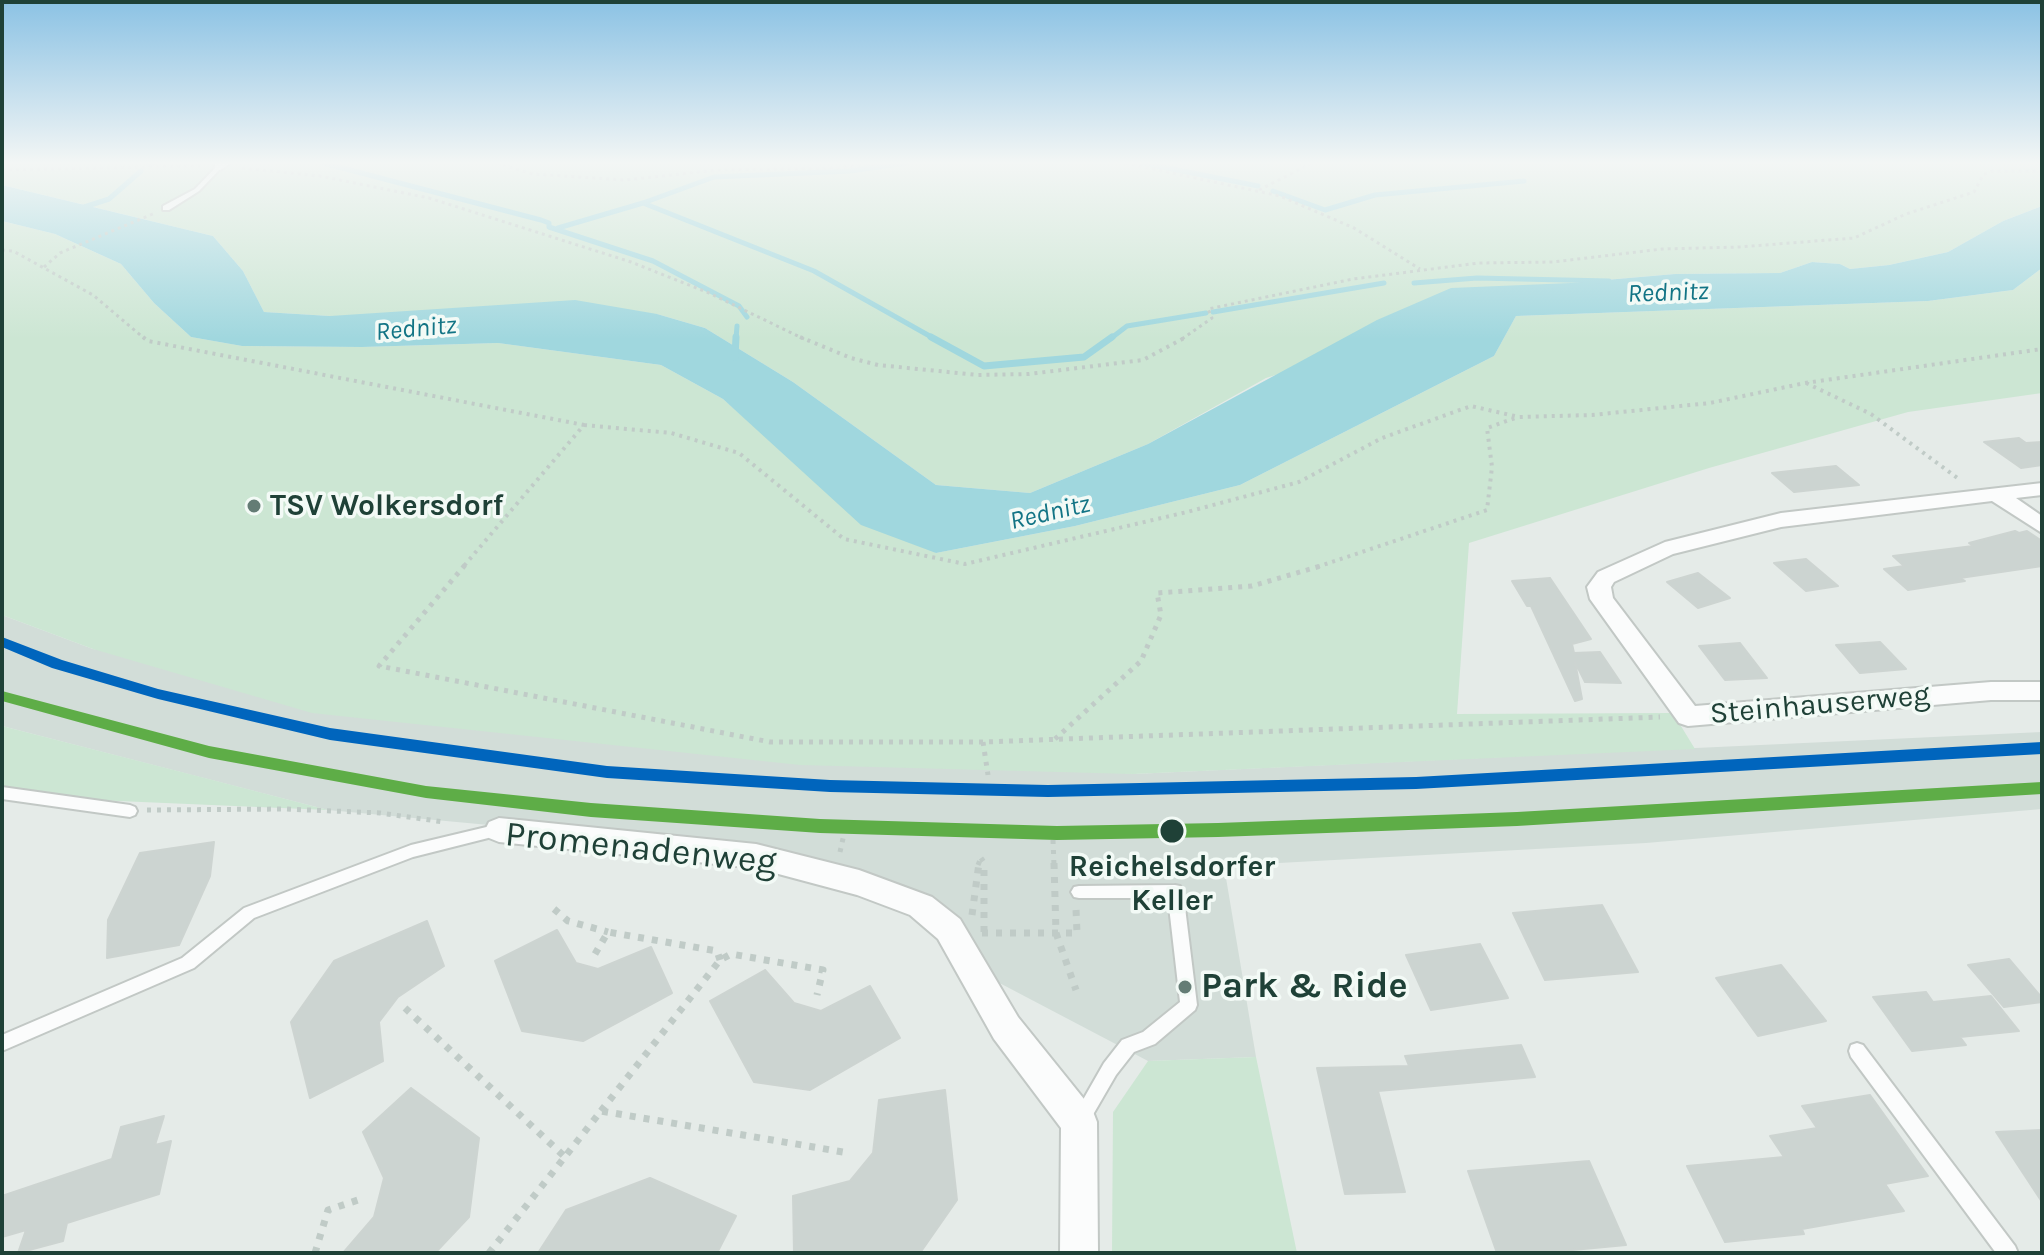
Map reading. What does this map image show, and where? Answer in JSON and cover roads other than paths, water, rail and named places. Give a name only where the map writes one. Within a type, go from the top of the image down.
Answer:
[{"type":"street","name":"Steinhauserweg","points":[[2042,489],[1781,520],[1665,549],[1606,577],[1599,587],[1602,599],[1688,716],[1991,691],[2042,691]]},
{"type":"street","points":[[1988,495],[2042,526]]},
{"type":"street","name":"Promenadenweg","points":[[499,830],[756,856],[859,883],[921,906],[949,929],[1006,1028],[1079,1122]]},
{"type":"street","points":[[1079,1122],[1079,1253]]},
{"type":"lane","points":[[2,793],[130,811]]},
{"type":"lane","name":"Promenadenweg","points":[[2,1043],[188,963],[249,913],[411,851],[499,830]]},
{"type":"lane","points":[[1079,892],[1175,891],[1189,1005],[1149,1038],[1128,1046],[1110,1069],[1079,1122]]},
{"type":"lane","points":[[1857,1051],[2008,1253]]},
{"type":"water","name":"Rednitz","points":[[4,222],[153,222],[213,236],[243,271],[264,312],[330,316],[575,300],[657,314],[705,328],[793,382],[936,485],[1030,493],[1148,444],[1377,320],[1451,288],[1571,283],[1675,274],[1780,273],[1812,262],[1840,264],[1850,269],[1889,265],[1948,252],[2002,222],[2042,222],[2042,268],[2013,290],[1928,301],[1516,316],[1494,356],[1240,485],[1075,526],[936,553],[861,525],[723,399],[661,365],[498,343],[362,347],[242,346],[191,337],[154,303],[121,264],[55,234]]},
{"type":"waterway","points":[[545,222],[549,227],[653,261],[739,306],[747,317]]},
{"type":"waterway","points":[[558,228],[580,222]]},
{"type":"waterway","points":[[690,222],[814,271],[935,339]]},
{"type":"waterway","points":[[1414,283],[1477,278],[1609,281]]},
{"type":"waterway","points":[[1213,312],[1384,283]]},
{"type":"waterway","points":[[1110,339],[1127,326],[1206,313]]},
{"type":"waterway","points":[[736,339],[737,326]]},
{"type":"waterway","points":[[735,357],[736,337]]},
{"type":"waterway","points":[[931,337],[984,366],[1084,357],[1112,337]]},
{"type":"place","name":"TSV Wolkersdorf","points":[[254,506]]},
{"type":"place","name":"Reichelsdorfer Keller","points":[[1172,831]]},
{"type":"place","name":"Park & Ride","points":[[1185,987]]}]
